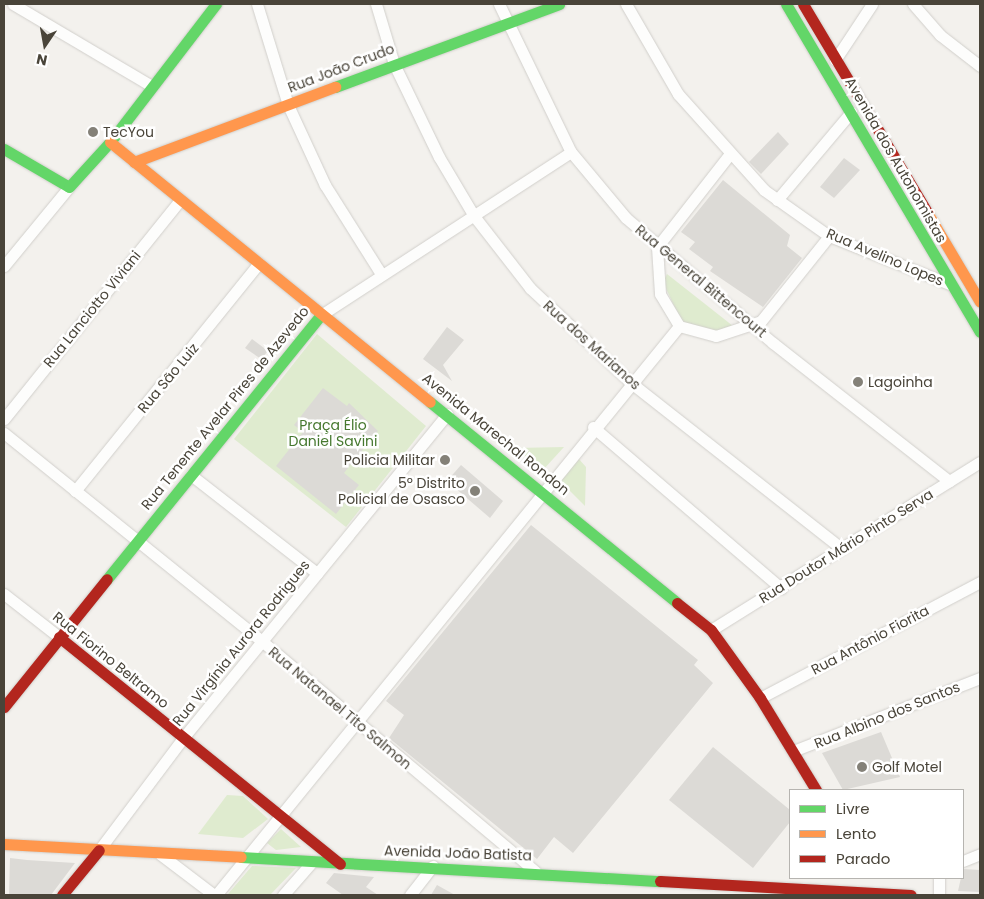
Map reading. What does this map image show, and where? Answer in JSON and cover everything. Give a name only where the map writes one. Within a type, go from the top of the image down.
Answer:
[{"type":"main road","points":[[4,149],[69,188],[110,142],[150,85],[216,4]]},
{"type":"main road","name":"Rua João Crudo","points":[[134,162],[506,22],[559,4]]},
{"type":"main road","name":"Avenida dos Autonomistas","points":[[786,4],[980,332]]},
{"type":"main road","name":"Avenida dos Autonomistas","points":[[803,4],[980,302]]},
{"type":"main road","name":"Avenida Marechal Rondon","points":[[110,142],[321,314],[542,490],[710,630],[760,698],[815,789]]},
{"type":"main road","name":"Rua Tenente Avelar Pires de Azevedo","points":[[4,707],[136,540],[191,476],[321,314]]},
{"type":"main road","name":"Rua Fiorino Beltramo","points":[[59,637],[277,816],[340,864]]},
{"type":"main road","name":"Avenida João Batista","points":[[4,844],[244,860],[535,871],[911,895]]},
{"type":"main road","name":"Rua Virgínia Aurora Rodrigues","points":[[62,895],[99,850]]},
{"type":"main road","points":[[868,879],[876,894]]},
{"type":"street","points":[[13,4],[150,85]]},
{"type":"street","points":[[257,4],[288,105],[325,186],[381,274]]},
{"type":"street","name":"Rua dos Marianos","points":[[376,4],[394,64],[439,157],[474,216],[530,288],[630,382],[840,548]]},
{"type":"street","name":"Rua General Bittencourt","points":[[499,4],[506,22],[571,152],[657,247],[949,481]]},
{"type":"street","name":"Rua Avelino Lopes","points":[[626,4],[678,94],[729,155],[777,200],[829,236],[952,286]]},
{"type":"street","points":[[835,60],[872,4]]},
{"type":"street","points":[[913,4],[940,36],[980,66]]},
{"type":"street","points":[[777,200],[851,112]]},
{"type":"street","name":"Rua Tenente Avelar Pires de Azevedo","points":[[321,314],[571,152]]},
{"type":"street","points":[[729,155],[657,247],[660,294],[679,326],[716,336],[753,325],[771,312],[829,236]]},
{"type":"street","points":[[4,266],[69,188]]},
{"type":"street","name":"Rua Lanciotto Viviani","points":[[4,419],[180,200]]},
{"type":"street","name":"Rua São Luiz","points":[[75,491],[259,263]]},
{"type":"street","points":[[160,854],[215,895],[630,382],[679,326]]},
{"type":"street","name":"Rua Virgínia Aurora Rodrigues","points":[[99,850],[183,738],[447,414]]},
{"type":"street","points":[[593,428],[781,588]]},
{"type":"street","name":"Rua Natanael Tito Salmon","points":[[4,434],[263,642],[535,871]]},
{"type":"street","name":"Rua Doutor Mário Pinto Serva","points":[[710,630],[781,588],[840,548],[980,462]]},
{"type":"street","points":[[191,476],[318,573]]},
{"type":"street","name":"Rua Antônio Fiorita","points":[[760,698],[980,582]]},
{"type":"street","name":"Rua Fiorino Beltramo","points":[[4,594],[59,637]]},
{"type":"street","name":"Rua Albino dos Santos","points":[[793,752],[980,678]]},
{"type":"street","points":[[964,861],[980,854]]},
{"type":"street","points":[[282,895],[312,862]]},
{"type":"street","points":[[410,895],[433,866]]},
{"type":"street","points":[[939,895],[940,879]]},
{"type":"green space","points":[[667,274],[733,326],[714,333],[681,321],[663,282]]},
{"type":"green space","name":"Praça Élio Daniel Savini","points":[[317,334],[426,426],[346,527],[234,439]]},
{"type":"green space","points":[[564,447],[543,470],[515,448]]},
{"type":"green space","points":[[578,458],[586,467],[585,506],[559,480]]},
{"type":"green space","points":[[227,795],[243,796],[268,819],[243,838],[198,834]]},
{"type":"green space","points":[[281,829],[301,847],[276,850],[267,843]]},
{"type":"green space","points":[[252,866],[296,868],[270,895],[228,894]]},
{"type":"building","points":[[778,132],[789,144],[761,174],[749,162]]},
{"type":"building","points":[[844,158],[860,170],[834,198],[820,187]]},
{"type":"building","points":[[723,180],[790,235],[787,246],[802,258],[763,307],[710,271],[713,267],[689,249],[695,242],[681,232]]},
{"type":"building","points":[[447,327],[464,340],[443,365],[452,381],[423,359]]},
{"type":"building","points":[[252,339],[268,351],[261,359],[245,348]]},
{"type":"building","points":[[323,388],[347,406],[349,403],[378,431],[344,473],[359,485],[336,514],[276,466],[303,432],[294,425]]},
{"type":"building","name":"5º Distrito Policial de Osasco","points":[[461,465],[503,501],[490,518],[447,481]]},
{"type":"building","points":[[531,525],[698,660],[694,665],[713,683],[573,853],[554,837],[537,859],[389,738],[404,715],[386,701]]},
{"type":"building","name":"Golf Motel","points":[[881,732],[900,777],[842,789],[822,753]]},
{"type":"building","points":[[713,747],[789,809],[789,823],[753,868],[669,800]]},
{"type":"building","points":[[10,858],[75,863],[51,895],[9,895]]},
{"type":"building","points":[[964,869],[980,870],[980,892],[958,891],[961,879],[964,879]]},
{"type":"building","points":[[334,873],[374,877],[366,887],[378,895],[343,895],[326,883]]},
{"type":"building","points":[[437,885],[455,895],[431,895]]},
{"type":"traffic: fast","points":[[4,149],[69,187],[110,142],[216,4]]},
{"type":"traffic: fast","points":[[335,87],[559,4]]},
{"type":"traffic: fast","points":[[786,4],[980,332]]},
{"type":"traffic: fast","points":[[107,579],[321,315]]},
{"type":"traffic: fast","points":[[430,402],[677,603]]},
{"type":"traffic: fast","points":[[241,857],[660,881]]},
{"type":"traffic: slow","points":[[134,162],[335,87]]},
{"type":"traffic: slow","points":[[110,142],[430,402]]},
{"type":"traffic: slow","points":[[928,214],[980,302]]},
{"type":"traffic: slow","points":[[4,844],[241,857]]},
{"type":"traffic: jam","points":[[803,4],[928,214]]},
{"type":"traffic: jam","points":[[4,707],[107,579]]},
{"type":"traffic: jam","points":[[677,603],[711,630],[760,698],[815,789]]},
{"type":"traffic: jam","points":[[59,637],[340,864]]},
{"type":"traffic: jam","points":[[62,895],[99,850]]},
{"type":"traffic: jam","points":[[660,881],[911,895]]},
{"type":"place","name":"TecYou","points":[[93,132]]},
{"type":"place","name":"Lagoinha","points":[[858,382]]},
{"type":"place","name":"Policia Militar","points":[[445,460]]},
{"type":"place","name":"5º Distrito Policial de Osasco","points":[[475,491]]},
{"type":"place","name":"Golf Motel","points":[[862,767]]}]
